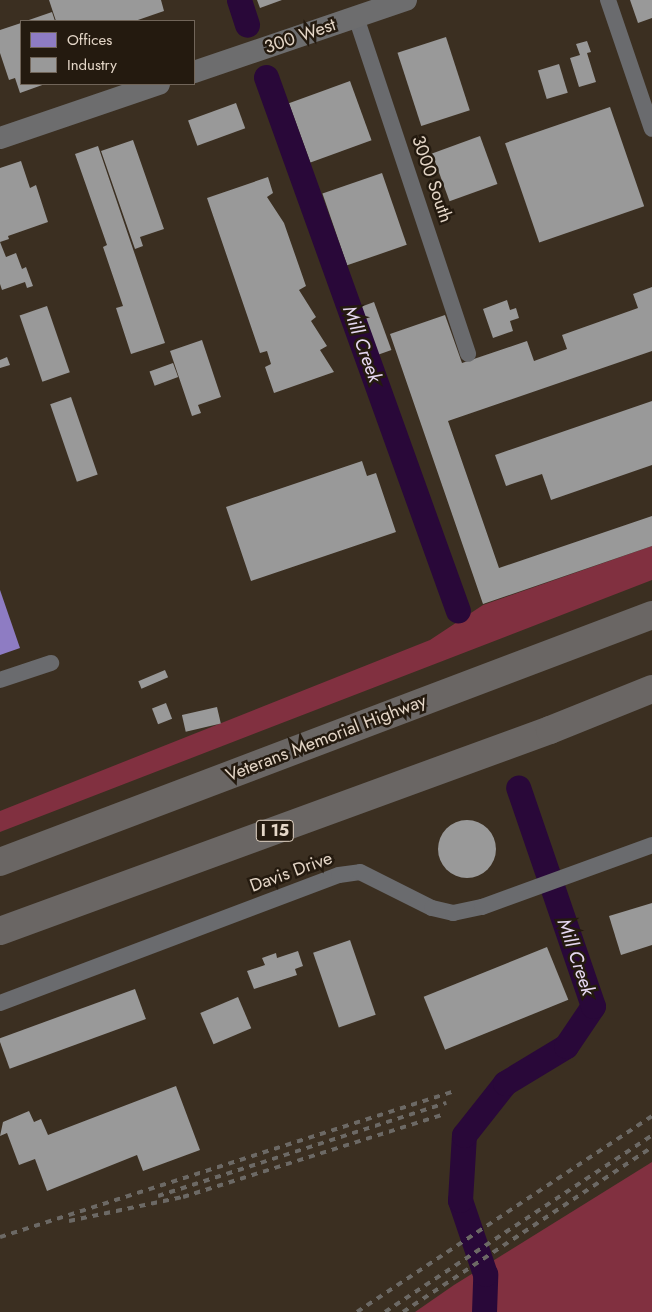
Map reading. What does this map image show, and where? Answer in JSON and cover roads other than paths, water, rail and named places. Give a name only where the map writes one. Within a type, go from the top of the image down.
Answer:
[{"type":"highway","points":[[520,663],[652,603]]},
{"type":"highway","name":"Veterans Memorial Highway","points":[[0,862],[520,663],[652,615]]},
{"type":"highway","name":"I 15","points":[[0,931],[550,730],[652,689]]},
{"type":"highway","points":[[550,730],[652,694]]},
{"type":"main road","name":"300 West","points":[[195,72],[406,0]]},
{"type":"main road","points":[[0,138],[156,85]]},
{"type":"street","points":[[608,0],[652,129]]},
{"type":"street","name":"3000 South","points":[[356,17],[468,354]]},
{"type":"street","points":[[0,680],[52,663]]},
{"type":"street","name":"Davis Drive","points":[[0,1003],[350,872],[360,872],[432,908],[453,913],[468,912],[652,845]]},
{"type":"waterway","name":"Mill Creek","points":[[239,0],[247,25]]},
{"type":"waterway","name":"Mill Creek","points":[[266,77],[458,611]]},
{"type":"waterway","name":"Mill Creek","points":[[484,1312],[485,1274],[460,1200],[464,1135],[505,1083],[566,1046],[593,1006],[518,787]]},
{"type":"railway","points":[[0,1237],[456,1091]]},
{"type":"railway","points":[[158,1196],[446,1103]]},
{"type":"railway","points":[[69,1221],[183,1197],[441,1115]]},
{"type":"railway","points":[[357,1312],[652,1116]]},
{"type":"railway","points":[[385,1312],[652,1135]]},
{"type":"railway","points":[[403,1312],[652,1147]]}]
